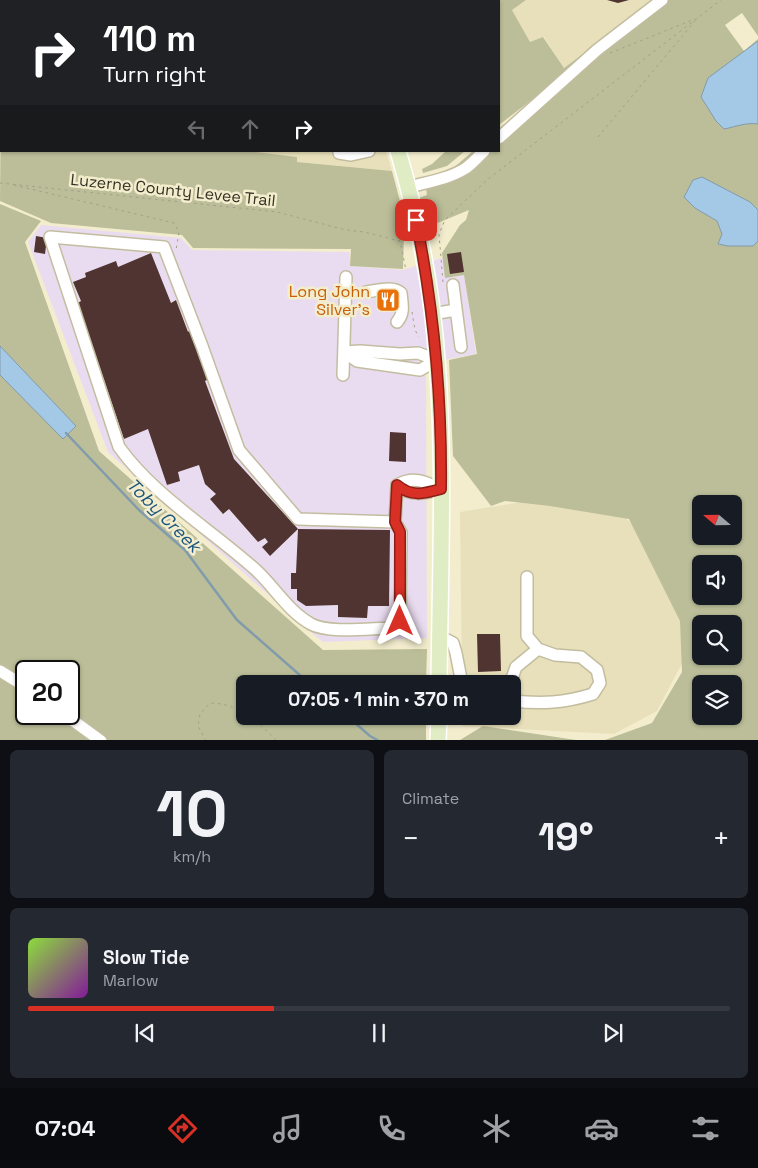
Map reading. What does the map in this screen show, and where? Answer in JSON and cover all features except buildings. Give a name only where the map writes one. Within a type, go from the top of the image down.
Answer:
[{"type":"main road","points":[[398,152],[409,187],[423,252],[437,360],[441,432],[439,675]]},
{"type":"street","points":[[500,137],[597,50],[662,0]]},
{"type":"street","points":[[337,152],[351,155],[364,152]]},
{"type":"street","points":[[409,187],[447,178],[468,166],[483,152]]},
{"type":"street","points":[[395,522],[298,519],[291,512],[239,450],[164,247],[50,237],[119,447],[130,462],[174,503],[258,573],[306,621],[329,629],[394,628],[400,621],[400,532],[395,522],[397,485],[405,492],[423,494],[441,489]]},
{"type":"street","points":[[343,375],[346,276]]},
{"type":"street","points":[[453,286],[461,348]]},
{"type":"street","points":[[366,292],[399,290],[403,312],[397,322]]},
{"type":"street","points":[[432,314],[456,310]]},
{"type":"street","points":[[344,352],[418,353],[437,360]]},
{"type":"street","points":[[521,701],[550,703],[570,701],[593,694],[600,683],[596,670],[581,657],[555,655],[538,649],[527,636],[526,577]]},
{"type":"street","points":[[439,636],[452,643],[460,675]]},
{"type":"street","points":[[513,675],[516,667],[538,649]]},
{"type":"street","points":[[1,672],[15,680]]},
{"type":"street","points":[[80,725],[101,740]]},
{"type":"path","points":[[442,271],[439,234],[445,220],[488,179],[721,0]]},
{"type":"path","points":[[605,55],[686,21],[698,18]]},
{"type":"path","points":[[598,137],[698,18]]},
{"type":"path","name":"Luzerne County Levee Trail","points":[[0,183],[278,212],[288,216],[400,241],[406,270]]},
{"type":"path","points":[[8,184],[174,223],[179,232],[178,249],[168,256]]},
{"type":"path","points":[[412,305],[415,330],[419,337]]},
{"type":"path","points":[[206,740],[198,726],[200,714],[210,703],[223,704],[236,709]]},
{"type":"path","points":[[261,725],[277,740]]},
{"type":"shaded area","points":[[526,0],[655,0],[564,68],[544,37],[530,42],[512,10]]},
{"type":"shaded area","points":[[257,152],[386,152],[392,171],[297,162],[296,157]]},
{"type":"shaded area","points":[[41,225],[181,238],[192,250],[349,252],[351,266],[403,270],[461,252],[476,354],[426,363],[427,638],[323,642],[108,452],[28,242]]},
{"type":"shaded area","points":[[534,500],[619,513],[658,544],[696,615],[692,615],[692,644],[657,711],[614,734],[462,726],[521,725],[521,675],[462,675],[460,512]]},
{"type":"green space","points":[[500,0],[526,0],[512,10],[530,42],[543,37],[564,68],[655,0],[758,0],[758,36],[742,13],[725,25],[744,51],[758,39],[758,740],[605,740],[652,723],[682,672],[680,621],[629,519],[550,506],[505,501],[491,506],[453,456],[449,360],[477,354],[464,275],[445,278],[442,253],[460,225],[466,220],[469,210],[435,224],[404,232],[403,269],[350,266],[351,249],[193,248],[182,235],[51,223],[0,201],[0,152],[257,152],[297,157],[297,162],[392,171],[401,205],[427,195],[424,177],[451,170],[472,152],[500,152],[500,128],[542,92],[500,124]]},
{"type":"green space","points":[[445,152],[464,152],[447,166],[423,173],[422,169],[432,164]]},
{"type":"green space","points":[[0,204],[41,221],[25,242],[99,451],[323,650],[427,649],[426,675],[236,675],[236,725],[426,725],[426,740],[0,740]]},
{"type":"green space","points":[[483,726],[576,740],[460,740]]},
{"type":"water","points":[[758,41],[758,124],[745,124],[724,129],[716,121],[701,97],[708,78]]},
{"type":"water","points":[[702,177],[750,202],[758,210],[758,241],[753,246],[718,244],[722,234],[717,221],[695,208],[684,197],[693,180]]},
{"type":"water","points":[[0,346],[76,426],[63,439],[0,375]]},
{"type":"waterway","name":"Toby Creek","points":[[66,433],[139,510],[185,550],[237,620],[300,675]]},
{"type":"waterway","name":"Toby Creek","points":[[357,725],[377,740]]},
{"type":"place","name":"Long John Silver's","points":[[388,300]]},
{"type":"route","points":[[400,621],[400,532],[395,522],[397,485],[405,492],[423,494],[441,489],[440,400],[435,336],[423,252],[416,220]]}]
